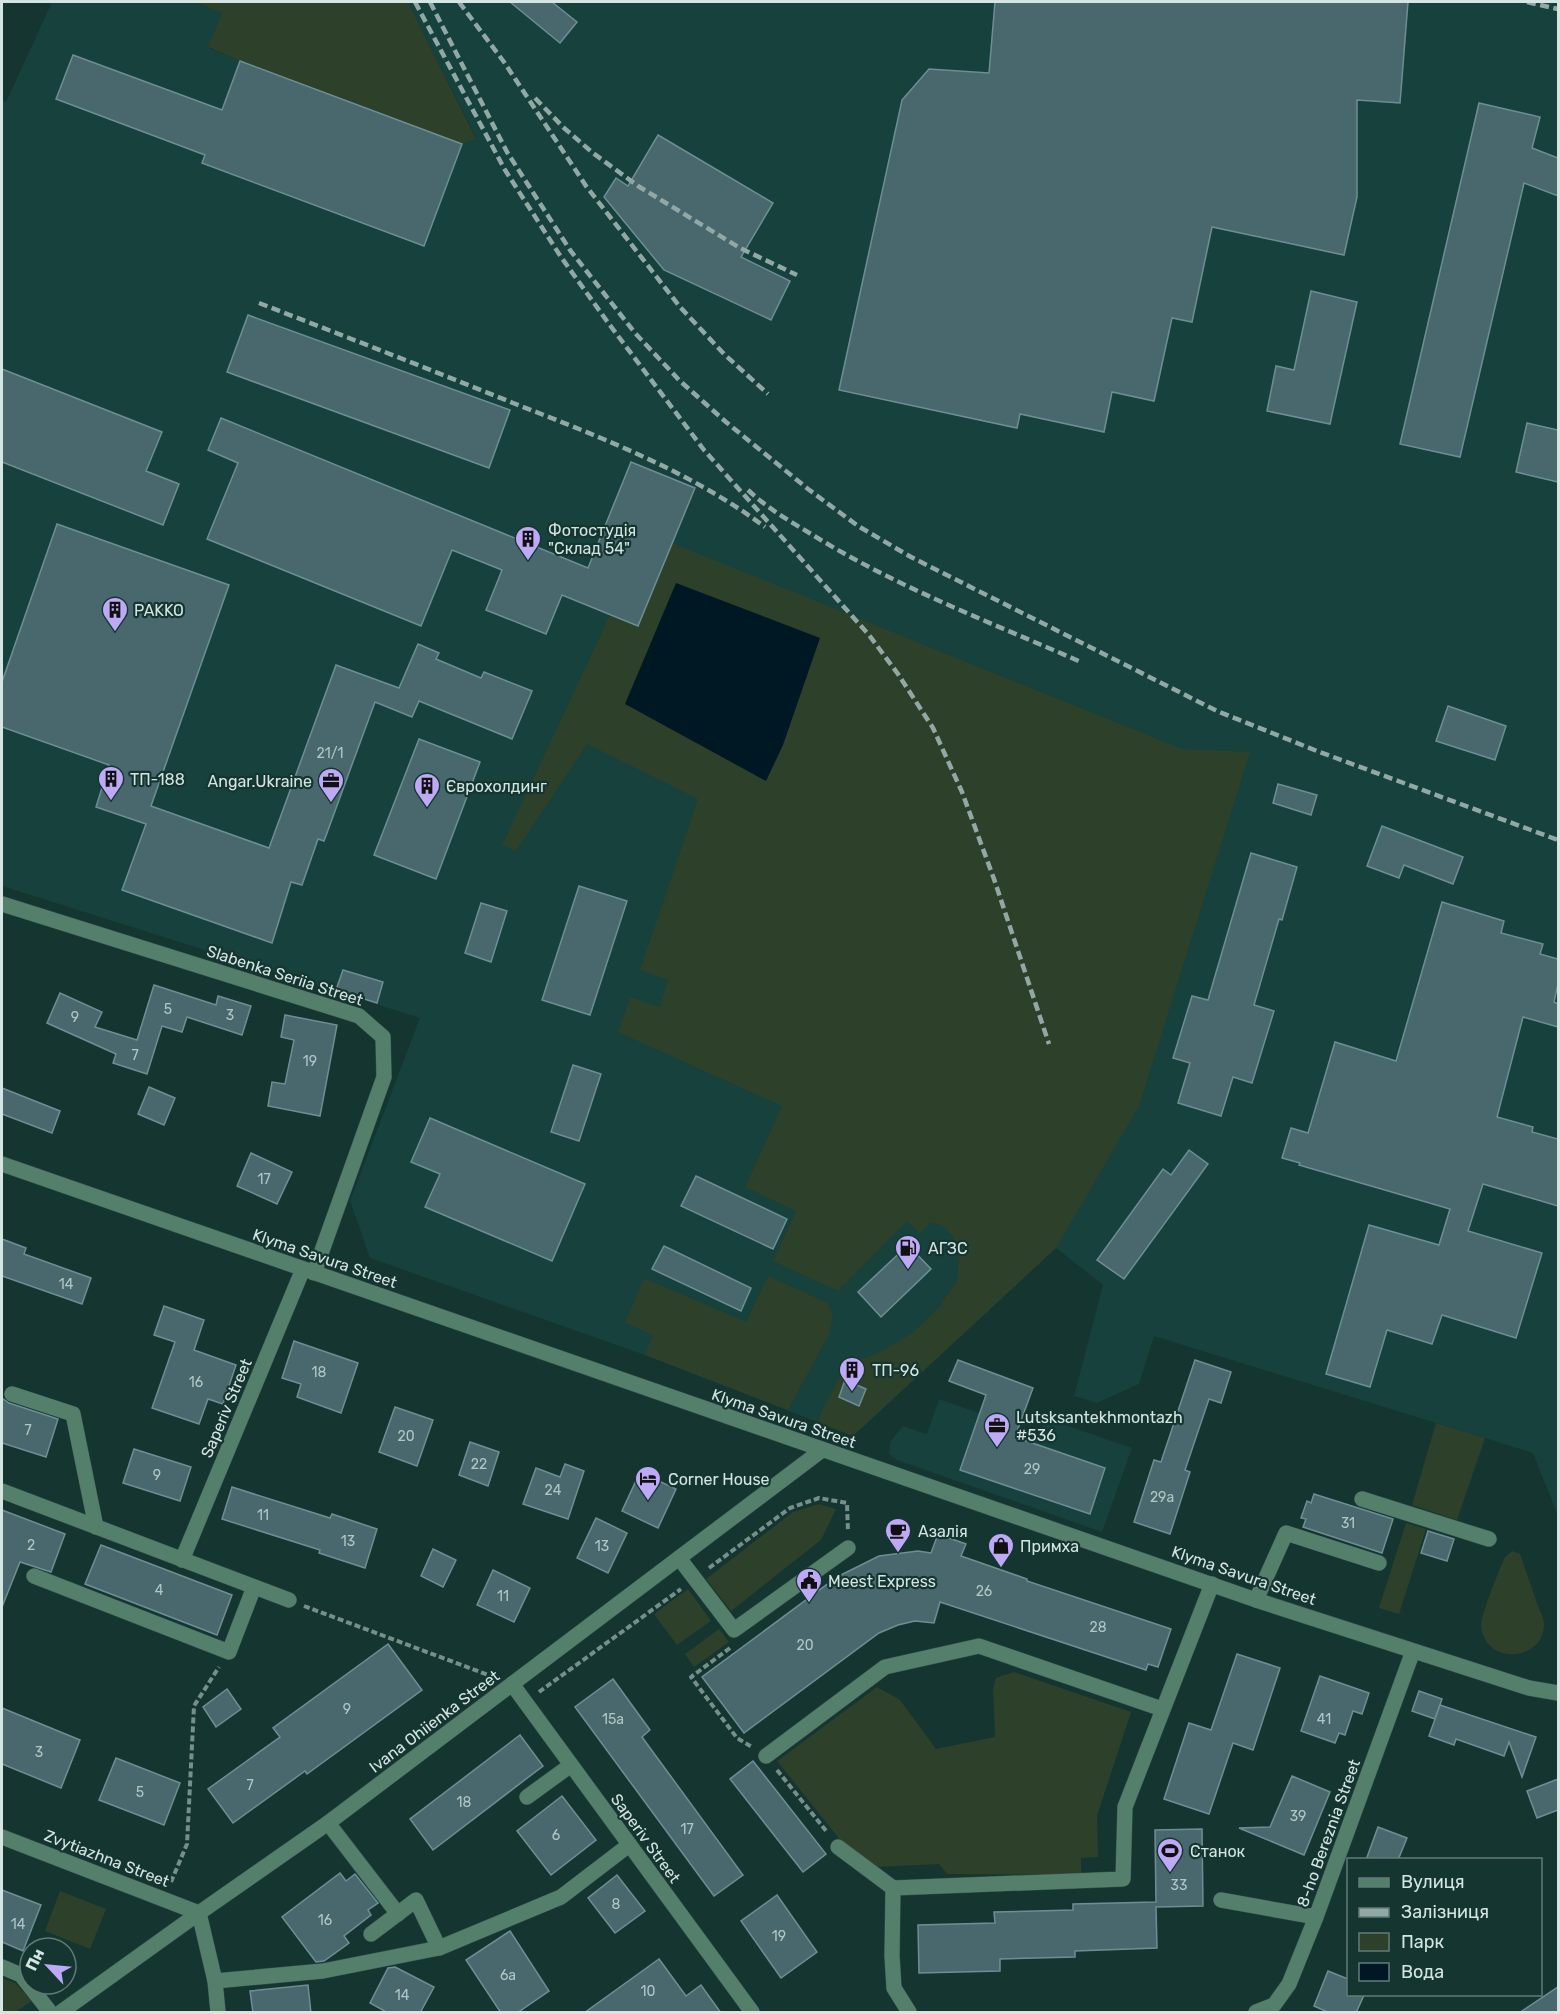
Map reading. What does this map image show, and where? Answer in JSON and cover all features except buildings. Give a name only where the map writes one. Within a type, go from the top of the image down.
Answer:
[{"type":"street","name":"Slabenka Seriia Street","points":[[2,904],[359,1016],[383,1037],[384,1077],[308,1271]]},
{"type":"street","name":"Klyma Savura Street","points":[[2,1164],[1256,1600],[1529,1688],[1558,1693]]},
{"type":"street","name":"Saperiv Street","points":[[182,1560],[308,1271]]},
{"type":"street","points":[[12,1394],[73,1414],[96,1527]]},
{"type":"street","name":"Ivana Ohiienka Street","points":[[61,2013],[328,1823],[822,1450]]},
{"type":"street","points":[[2,1491],[289,1600]]},
{"type":"street","points":[[1362,1499],[1490,1539]]},
{"type":"street","points":[[1256,1600],[1286,1533],[1379,1563]]},
{"type":"street","points":[[679,1558],[734,1630],[848,1548]]},
{"type":"street","points":[[34,1576],[229,1652],[254,1587]]},
{"type":"street","points":[[838,1847],[893,1888],[1123,1879],[1125,1807],[1212,1584]]},
{"type":"street","points":[[766,1756],[885,1667],[979,1646],[1162,1709]]},
{"type":"street","name":"8-ho Bereznia Street","points":[[1256,2013],[1276,2009],[1289,1984],[1316,1917],[1413,1651]]},
{"type":"street","name":"Saperiv Street","points":[[512,1684],[752,2013]]},
{"type":"street","points":[[527,1797],[571,1765]]},
{"type":"street","points":[[328,1823],[398,1914]]},
{"type":"street","name":"Zvytiazhna Street","points":[[2,1837],[199,1913]]},
{"type":"street","points":[[215,1980],[323,1971],[439,1948],[561,1897],[629,1845]]},
{"type":"street","points":[[893,1888],[894,1988],[909,2013]]},
{"type":"street","points":[[371,1934],[416,1900],[439,1948]]},
{"type":"street","points":[[1221,1900],[1316,1917]]},
{"type":"street","points":[[199,1913],[215,1980],[218,2013]]},
{"type":"street","points":[[2,1967],[21,1975],[50,2013]]},
{"type":"path","points":[[289,1600],[512,1684]]},
{"type":"path","points":[[734,1630],[732,1646],[691,1677],[737,1738],[766,1756],[838,1847]]},
{"type":"path","points":[[163,1899],[188,1844],[194,1706],[229,1652]]},
{"type":"shaded area","points":[[52,2],[195,2],[223,13],[209,48],[462,144],[476,138],[408,2],[1558,2],[1558,1516],[1533,1453],[1154,1336],[1139,1384],[1097,1403],[1074,1396],[1103,1285],[1056,1248],[853,1436],[645,1355],[370,1258],[350,1201],[420,1018],[2,886],[2,100],[6,102]]},
{"type":"shaded area","points":[[939,1399],[1039,1434],[1045,1418],[1132,1448],[1102,1532],[897,1460],[889,1454],[890,1442],[903,1426],[927,1434]]},
{"type":"green space","points":[[195,2],[408,2],[476,139],[462,144],[208,47],[222,13]]},
{"type":"green space","points":[[672,543],[1182,749],[1250,752],[1139,1106],[1056,1248],[853,1436],[819,1423],[820,1414],[846,1366],[884,1350],[912,1333],[939,1307],[957,1281],[959,1252],[953,1237],[941,1224],[930,1223],[920,1233],[907,1221],[838,1291],[773,1261],[796,1211],[745,1187],[782,1106],[618,1032],[630,997],[660,1007],[668,980],[640,970],[698,799],[587,744],[516,851],[502,845],[610,615],[638,626]]},
{"type":"green space","points":[[768,1276],[828,1303],[833,1315],[829,1334],[788,1410],[645,1355],[653,1335],[625,1323],[644,1278],[746,1322]]},
{"type":"green space","points":[[1436,1423],[1485,1438],[1457,1520],[1412,1505]]},
{"type":"green space","points":[[819,1504],[836,1509],[821,1540],[731,1611],[706,1579],[793,1512]]},
{"type":"green space","points":[[1406,1523],[1426,1529],[1399,1614],[1379,1608]]},
{"type":"green space","points":[[1512,1551],[1520,1554],[1544,1624],[1541,1637],[1535,1646],[1525,1652],[1514,1654],[1503,1653],[1493,1648],[1485,1639],[1481,1626],[1499,1571],[1505,1557]]},
{"type":"green space","points":[[688,1589],[711,1621],[677,1645],[654,1614]]},
{"type":"green space","points":[[719,1629],[729,1642],[694,1667],[685,1654]]},
{"type":"green space","points":[[1014,1672],[1131,1712],[1097,1816],[1098,1857],[1081,1858],[1081,1875],[947,1874],[939,1864],[874,1867],[841,1841],[777,1761],[877,1687],[900,1700],[936,1749],[995,1737],[993,1689],[996,1678]]},
{"type":"green space","points":[[60,1891],[106,1909],[90,1949],[78,1944],[78,1936],[58,1936],[45,1931]]},
{"type":"green space","points":[[2,1978],[18,1986],[18,1996],[27,1996],[32,2001],[15,2012],[2,2012]]},
{"type":"water","points":[[676,583],[820,638],[783,745],[766,781],[625,704]]},
{"type":"railway","points":[[415,2],[505,170],[561,257],[704,450],[869,635],[933,728],[962,792],[994,879],[1049,1044]]},
{"type":"railway","points":[[430,2],[507,152],[570,250],[635,333],[680,381],[808,489],[858,526],[911,557],[1217,711],[1317,751],[1558,840]]},
{"type":"railway","points":[[459,2],[504,62],[586,186],[680,307],[724,354],[768,394]]},
{"type":"railway","points":[[1527,2],[1558,9]]},
{"type":"railway","points":[[535,98],[564,128],[593,153],[638,186],[740,248],[797,275]]},
{"type":"railway","points":[[259,303],[611,442],[706,489],[765,527]]},
{"type":"railway","points":[[748,490],[790,521],[880,573],[1081,662]]},
{"type":"place","name":"Фотостудія \"Склад 54\"","points":[[528,562]]},
{"type":"place","name":"PAKKO","points":[[115,633]]},
{"type":"place","name":"ТП-188","points":[[111,802]]},
{"type":"place","name":"Angar.Ukraine","points":[[331,804]]},
{"type":"place","name":"Єврохолдинг","points":[[427,809]]},
{"type":"place","name":"АГЗС","points":[[908,1271]]},
{"type":"place","name":"ТП-96","points":[[852,1393]]},
{"type":"place","name":"Lutsksantekhmontazh #536","points":[[997,1449]]},
{"type":"place","name":"Corner House","points":[[648,1502]]},
{"type":"place","name":"Азалія","points":[[898,1554]]},
{"type":"place","name":"Примха","points":[[1001,1569]]},
{"type":"place","name":"Meest Express","points":[[809,1604]]},
{"type":"place","name":"Станок","points":[[1170,1874]]}]
